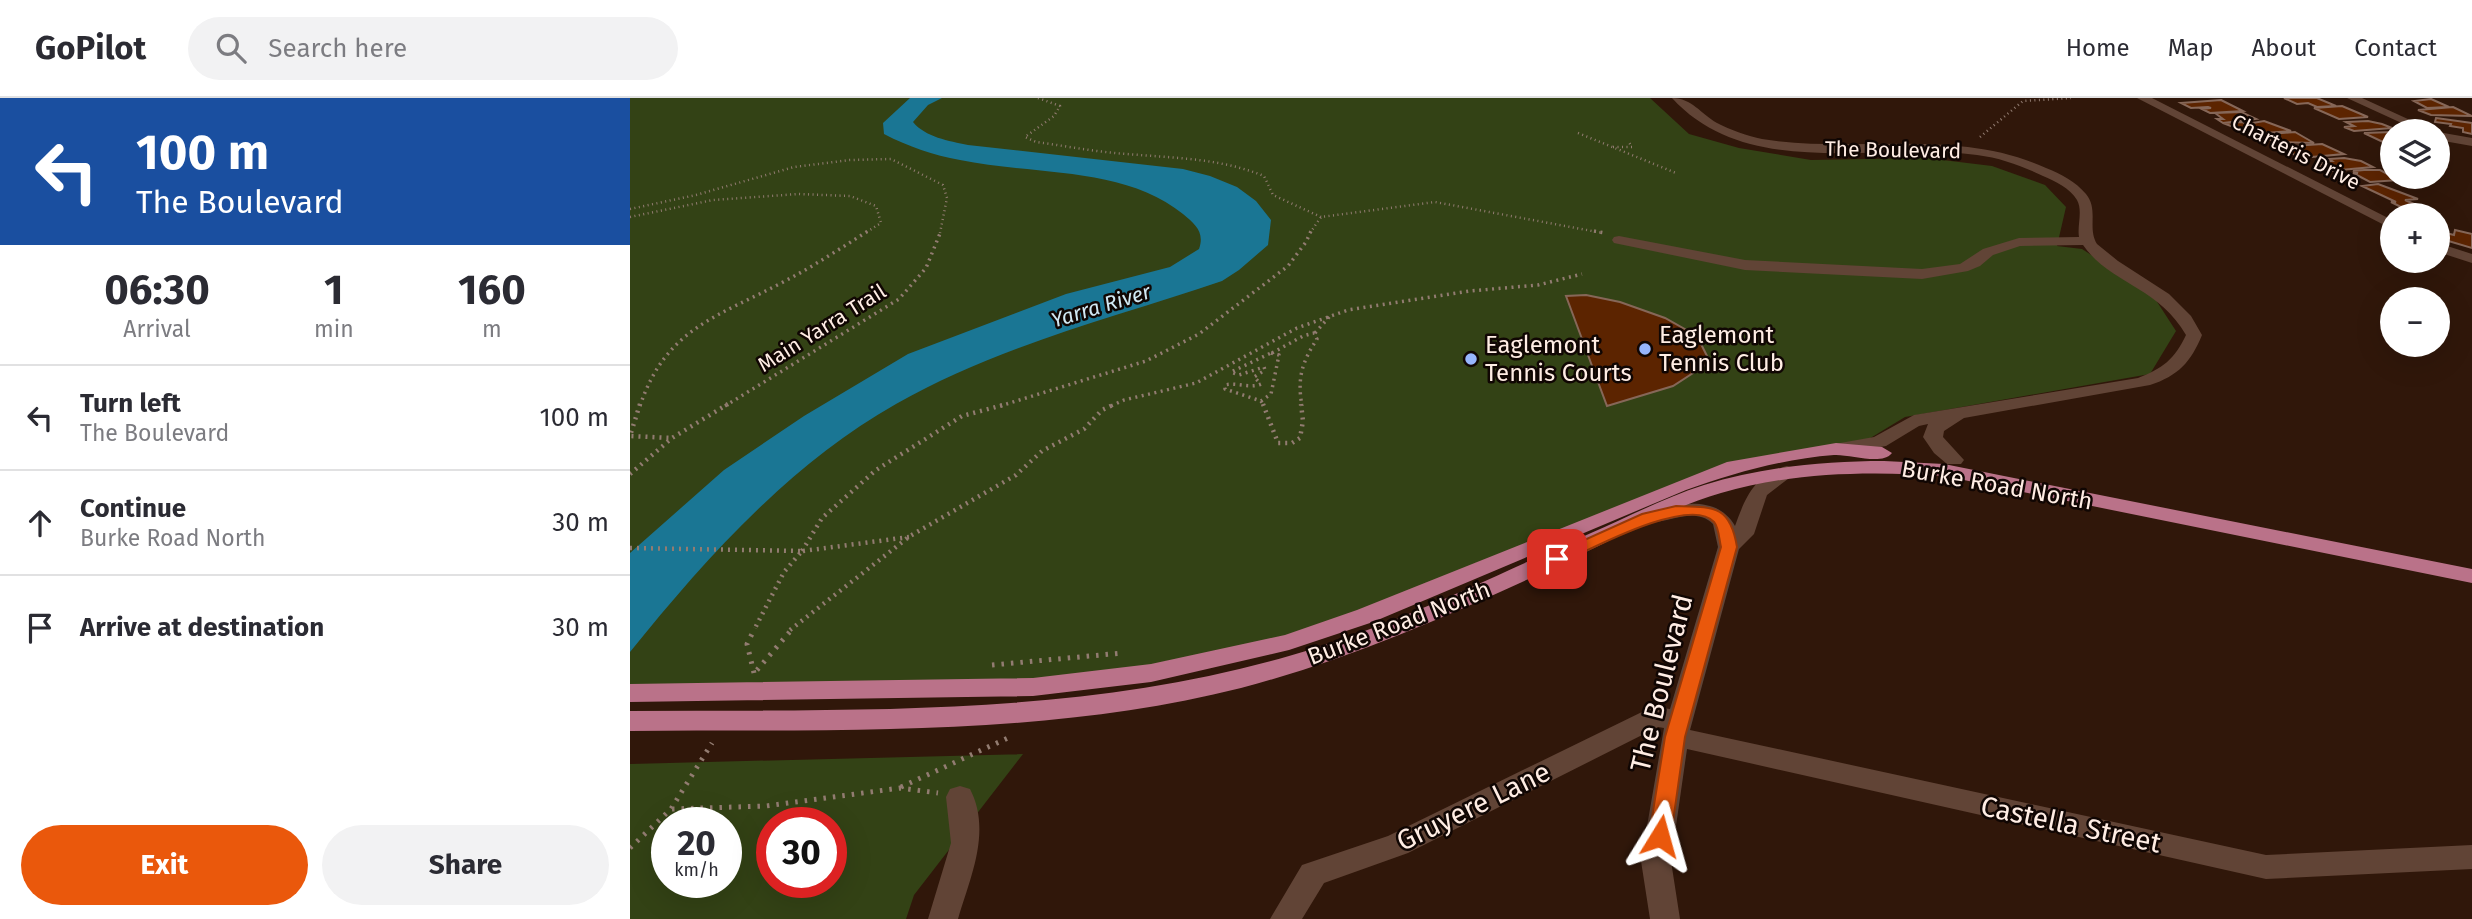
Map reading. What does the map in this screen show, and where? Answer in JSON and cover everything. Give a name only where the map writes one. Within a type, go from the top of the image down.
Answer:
[{"type":"main road","name":"Burke Road North","points":[[630,693],[1033,687],[1151,673],[1289,642],[1365,616],[1723,470],[1760,460],[1836,449],[1954,460],[2121,495],[2171,513]]},
{"type":"main road","name":"Burke Road North","points":[[630,721],[996,714],[1149,698],[1240,679],[1335,652],[1426,616],[1709,490],[1751,478],[1858,465],[1944,470],[2123,508],[2171,513],[2472,576]]},
{"type":"street","name":"The Boulevard","points":[[1678,98],[1713,126],[1751,139],[1812,148],[1928,147],[1967,150],[2027,164],[2060,179],[2078,193],[2086,205],[2084,226],[2087,241]]},
{"type":"street","name":"Charteris Drive","points":[[2143,98],[2380,219]]},
{"type":"street","points":[[2353,98],[2401,119]]},
{"type":"street","points":[[2450,138],[2472,142]]},
{"type":"street","points":[[1619,240],[1745,265],[1922,274],[1963,268],[1989,252],[2019,242],[2058,239],[2087,241],[2099,254],[2159,292],[2184,315],[2194,335],[2187,354],[2178,366],[2158,377],[2132,385],[1914,421],[1880,442],[1836,449]]},
{"type":"street","points":[[2450,251],[2472,258]]},
{"type":"street","points":[[1954,460],[1941,449],[1933,437],[1935,428],[1963,414]]},
{"type":"street","name":"The Boulevard","points":[[1665,919],[1656,861],[1678,728],[1729,547],[1743,534],[1757,495],[1763,487],[1787,472]]},
{"type":"street","points":[[1647,517],[1676,511],[1711,512],[1722,520],[1729,547]]},
{"type":"street","name":"Gruyere Lane","points":[[1285,919],[1284,916],[1313,874],[1398,845],[1655,716],[1678,728]]},
{"type":"street","name":"Castella Street","points":[[1678,728],[2266,867],[2472,858]]},
{"type":"street","points":[[943,919],[966,843],[960,797]]},
{"type":"path","points":[[1038,98],[1060,106],[1055,118],[1029,131],[1026,137],[1036,142],[1125,154],[1191,158],[1245,167],[1264,176],[1273,195],[1321,217],[1435,202],[1610,234],[1619,240]]},
{"type":"path","points":[[1967,150],[1989,127],[2023,101],[2071,98]]},
{"type":"path","points":[[1577,133],[1676,173]]},
{"type":"path","points":[[1608,146],[1632,147],[1628,141]]},
{"type":"path","name":"Main Yarra Trail","points":[[630,209],[696,195],[794,167],[850,160],[891,159],[943,185],[947,198],[944,222],[926,268],[899,299],[673,438],[630,474]]},
{"type":"path","points":[[630,217],[713,200],[799,194],[850,196],[876,206],[881,223],[786,281],[713,315],[676,343],[646,387],[630,436],[673,438]]},
{"type":"path","points":[[910,536],[847,547],[802,551],[822,518],[876,470],[962,416],[1055,391],[1146,361],[1199,334],[1288,266],[1306,242],[1313,225],[1321,217]]},
{"type":"path","points":[[755,674],[785,634],[910,536],[1016,475],[1042,451],[1084,429],[1102,410],[1124,400],[1196,383],[1297,328],[1331,316],[1364,307],[1457,293],[1538,285],[1582,274]]},
{"type":"path","points":[[1219,372],[1231,372],[1284,348],[1303,334],[1314,333],[1331,316]]},
{"type":"path","points":[[1231,372],[1233,375],[1239,375],[1264,366],[1265,370],[1254,377],[1261,384],[1257,386],[1236,382],[1225,385],[1225,389],[1261,401],[1270,411],[1274,438],[1278,443],[1292,443],[1300,438],[1305,420],[1301,406],[1301,368],[1318,339],[1314,333]]},
{"type":"path","points":[[1261,401],[1271,394],[1274,386],[1279,355],[1271,353]]},
{"type":"path","points":[[630,548],[757,550]]},
{"type":"path","points":[[990,665],[1128,653]]},
{"type":"path","points":[[900,788],[1018,733]]},
{"type":"path","points":[[734,807],[766,806],[900,788],[960,797]]},
{"type":"green space","points":[[630,98],[1650,98],[1689,134],[1739,148],[1811,160],[1926,158],[1992,166],[2045,185],[2066,207],[2057,246],[2082,249],[2152,294],[2176,331],[2150,374],[1905,417],[1849,451],[1715,472],[1321,630],[1118,678],[630,701]]},
{"type":"green space","points":[[1023,754],[914,895],[906,919],[630,919],[630,764]]},
{"type":"water","name":"Yarra River","points":[[910,98],[942,98],[928,105],[913,122],[931,135],[945,140],[968,145],[1183,169],[1237,187],[1256,201],[1271,220],[1268,245],[1222,281],[1015,349],[935,384],[857,428],[785,484],[752,515],[689,582],[630,652],[630,553],[724,470],[804,416],[908,354],[1066,294],[1170,267],[1199,249],[1200,233],[1191,221],[1160,199],[1134,187],[1076,175],[950,158],[912,147],[884,134],[883,123]]},
{"type":"building","points":[[2284,98],[2317,98],[2336,106],[2297,104]]},
{"type":"building","points":[[2431,99],[2449,107],[2427,108],[2414,101]]},
{"type":"building","points":[[2221,100],[2243,111],[2210,113],[2202,109],[2211,108],[2191,108],[2181,103]]},
{"type":"building","points":[[2342,106],[2368,117],[2339,119],[2314,108]]},
{"type":"building","points":[[2453,107],[2472,116],[2431,115],[2418,110]]},
{"type":"building","points":[[2241,112],[2256,119],[2223,123],[2217,119],[2223,119],[2215,113]]},
{"type":"building","points":[[2450,120],[2472,123],[2472,134],[2463,132],[2463,128],[2450,126]]},
{"type":"building","points":[[2264,121],[2291,131],[2252,134],[2223,123],[2247,124]]},
{"type":"building","points":[[2368,121],[2380,124],[2380,129],[2354,131],[2344,127],[2354,126],[2346,122]]},
{"type":"building","points":[[2295,132],[2314,143],[2276,142],[2258,135]]},
{"type":"building","points":[[2380,132],[2380,141],[2364,133]]},
{"type":"building","points":[[2322,144],[2344,154],[2301,158],[2279,147]]},
{"type":"building","points":[[2329,159],[2361,161],[2373,167],[2329,171],[2318,165],[2326,164],[2320,162],[2332,161]]},
{"type":"building","points":[[2380,170],[2380,181],[2370,182],[2353,171]]},
{"type":"building","points":[[2378,184],[2380,189],[2391,189],[2418,199],[2405,200],[2412,203],[2393,203],[2391,202],[2396,202],[2362,186]]},
{"type":"building","points":[[2455,230],[2472,234],[2472,248],[2450,241],[2450,234],[2454,235]]},
{"type":"building","name":"Eaglemont Tennis Club","points":[[1586,295],[1620,302],[1665,318],[1697,336],[1710,362],[1673,386],[1607,406],[1566,296]]},
{"type":"place","name":"Eaglemont Tennis Club","points":[[1645,349]]},
{"type":"place","name":"Eaglemont Tennis Courts","points":[[1471,359]]},
{"type":"route","points":[[1557,559],[1647,517],[1691,510],[1711,512],[1722,520],[1729,547],[1675,737],[1660,836]]}]
